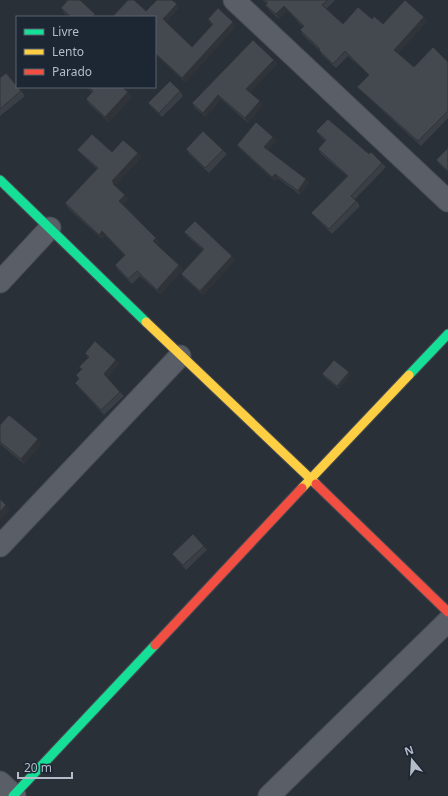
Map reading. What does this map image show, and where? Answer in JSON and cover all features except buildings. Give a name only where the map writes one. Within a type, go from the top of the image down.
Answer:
[{"type":"street","points":[[234,0],[448,201]]},
{"type":"street","points":[[0,180],[180,356],[448,612]]},
{"type":"street","points":[[0,282],[50,228]]},
{"type":"street","points":[[10,792],[448,334]]},
{"type":"street","points":[[0,546],[180,356]]},
{"type":"street","points":[[269,796],[448,621]]},
{"type":"traffic: fast","points":[[0,180],[146,322]]},
{"type":"traffic: fast","points":[[409,375],[448,334]]},
{"type":"traffic: fast","points":[[13,796],[155,645]]},
{"type":"traffic: slow","points":[[146,322],[316,484]]},
{"type":"traffic: slow","points":[[302,488],[409,375]]},
{"type":"traffic: jam","points":[[316,484],[448,612]]},
{"type":"traffic: jam","points":[[155,645],[302,488]]}]
